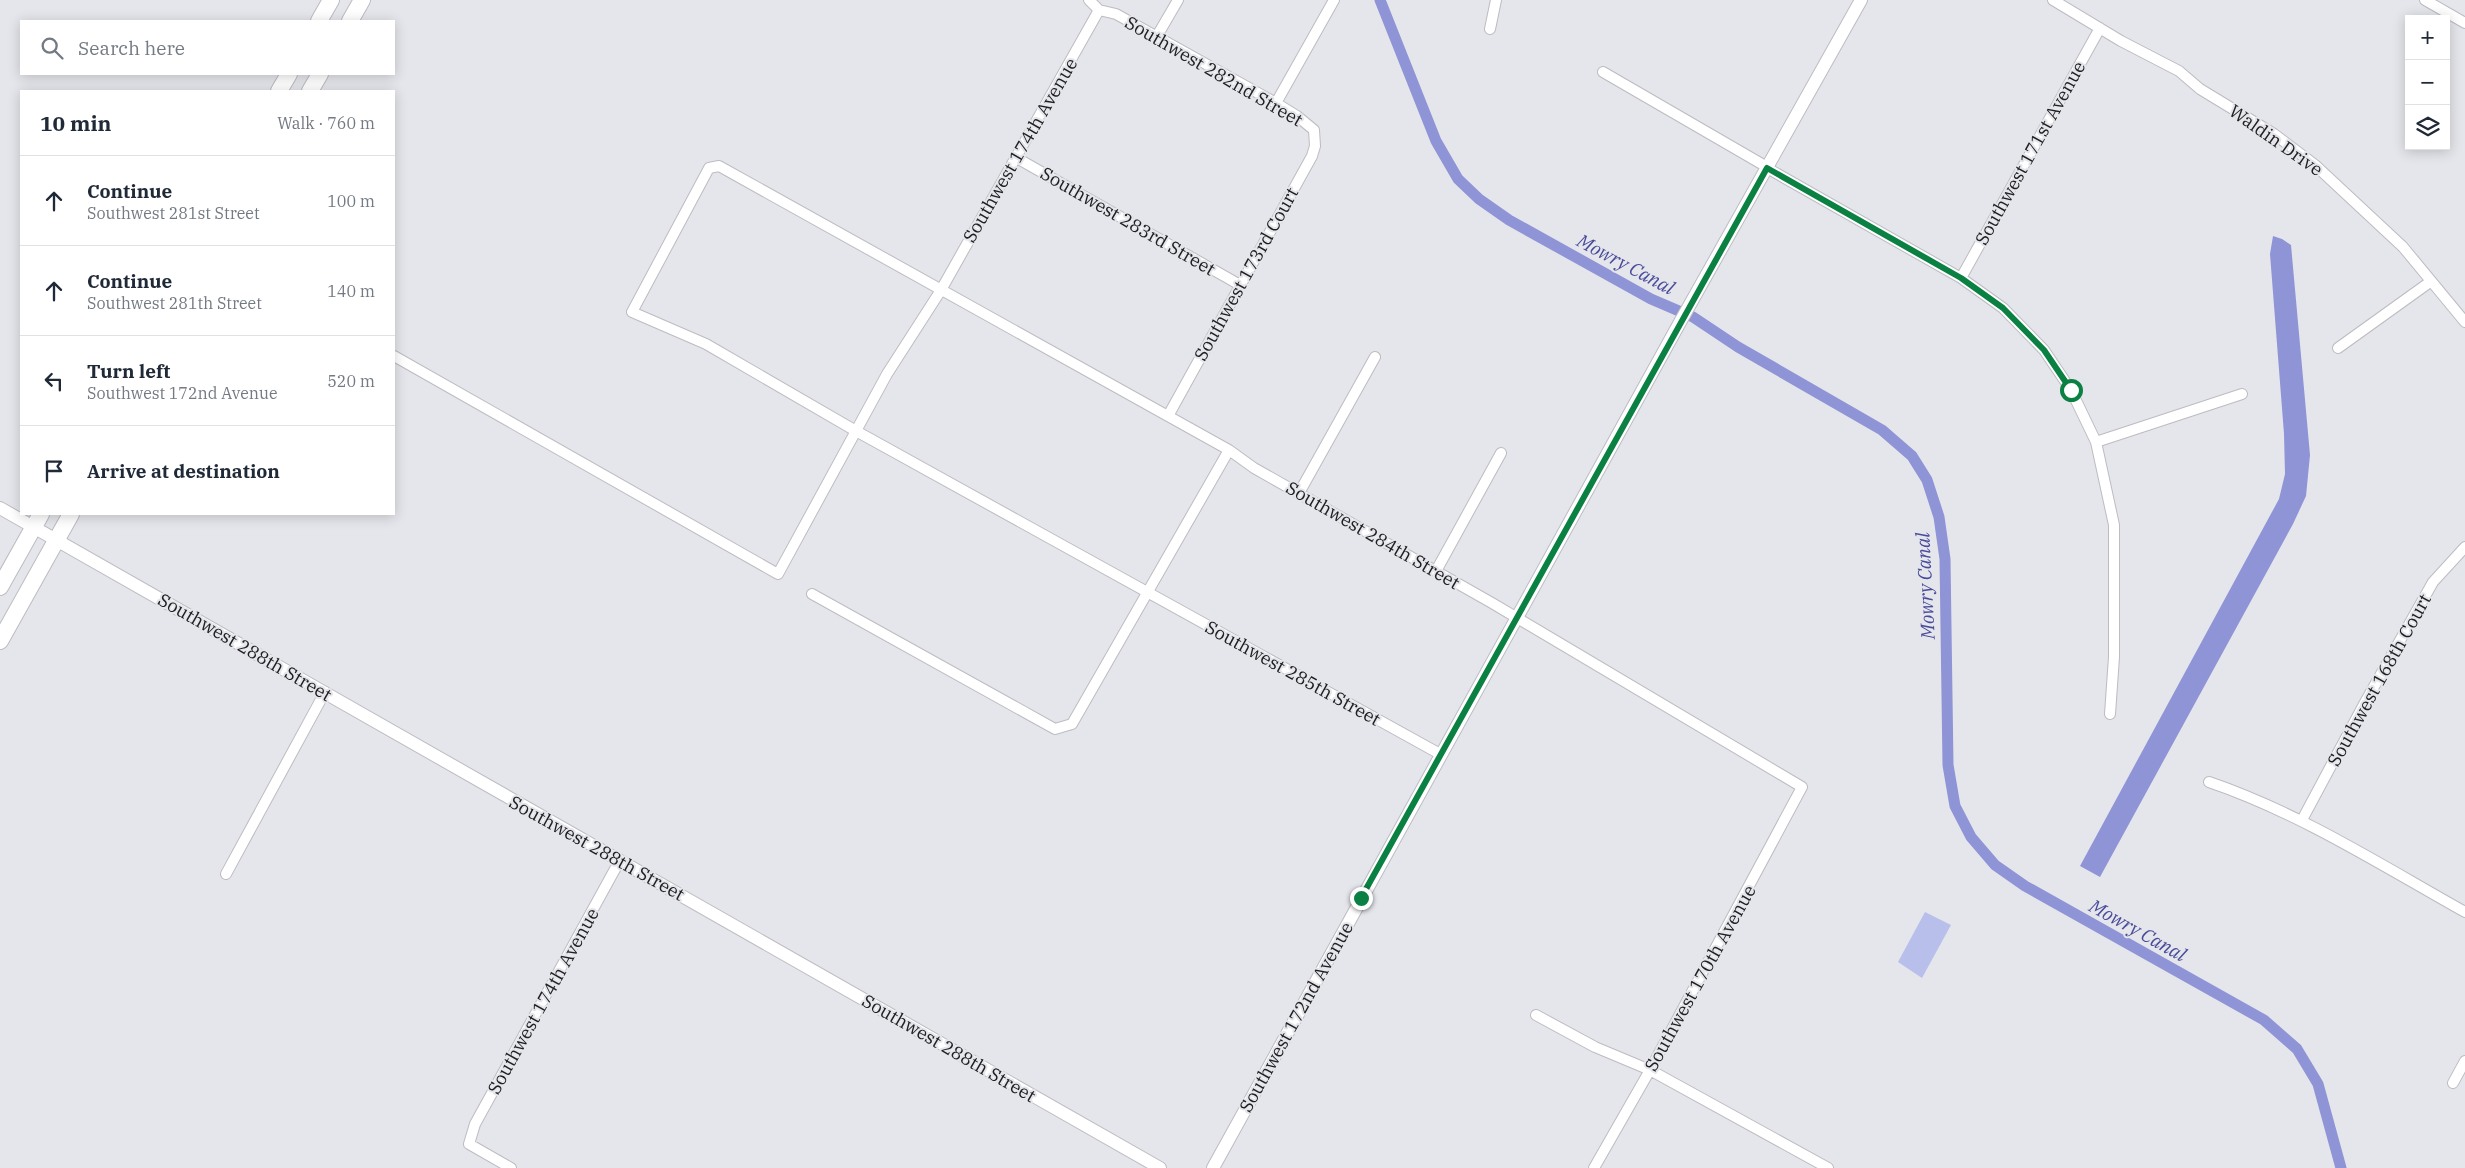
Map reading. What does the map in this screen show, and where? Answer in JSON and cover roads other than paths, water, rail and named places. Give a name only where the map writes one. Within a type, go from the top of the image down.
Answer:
[{"type":"highway","points":[[320,20],[331,0]]},
{"type":"highway","points":[[351,20],[362,0]]},
{"type":"highway","points":[[280,90],[288,75]]},
{"type":"highway","points":[[311,90],[319,75]]},
{"type":"highway","points":[[0,641],[71,515]]},
{"type":"highway","points":[[0,587],[37,520]]},
{"type":"street","name":"Southwest 282nd Street","points":[[1088,0],[1099,10],[1116,14],[1276,103],[1298,116],[1314,130]]},
{"type":"street","points":[[1157,36],[1178,0]]},
{"type":"street","points":[[1276,103],[1334,0]]},
{"type":"street","points":[[1490,29],[1496,0]]},
{"type":"street","name":"Southwest 172nd Avenue","points":[[1213,1168],[1678,324],[1861,0]]},
{"type":"street","name":"Waldin Drive","points":[[2053,0],[2178,71],[2200,89],[2274,134],[2315,165],[2403,247],[2465,322]]},
{"type":"street","points":[[2425,0],[2465,23]]},
{"type":"street","name":"Southwest 174th Avenue","points":[[395,357],[778,574],[887,374],[940,290],[1099,10]]},
{"type":"street","name":"Southwest 171st Avenue","points":[[1961,278],[2100,28]]},
{"type":"street","points":[[1603,72],[1961,278],[2003,308],[2044,350],[2071,390],[2096,442],[2114,525],[2114,657],[2110,714]]},
{"type":"street","name":"Southwest 173rd Court","points":[[1168,416],[1312,156],[1315,146],[1314,130]]},
{"type":"street","name":"Southwest 283rd Street","points":[[1016,157],[1240,285]]},
{"type":"street","name":"Southwest 284th Street","points":[[856,431],[706,344],[632,312],[709,168],[719,166],[1229,450],[1299,493],[1517,618],[1802,787]]},
{"type":"street","points":[[2338,348],[2430,282]]},
{"type":"street","points":[[1299,493],[1374,357]]},
{"type":"street","points":[[2096,442],[2242,394]]},
{"type":"street","name":"Southwest 285th Street","points":[[856,431],[1440,754]]},
{"type":"street","points":[[812,594],[1055,729],[1072,724],[1229,450]]},
{"type":"street","points":[[1436,572],[1501,453]]},
{"type":"street","name":"Southwest 288th Street","points":[[0,508],[20,514]]},
{"type":"street","name":"Southwest 288th Street","points":[[22,515],[37,520],[57,539],[452,767],[620,860],[1160,1168]]},
{"type":"street","name":"Southwest 168th Court","points":[[2302,820],[2363,706],[2433,582],[2465,547]]},
{"type":"street","points":[[226,874],[325,692]]},
{"type":"street","points":[[2209,782],[2240,793],[2302,820],[2465,912]]},
{"type":"street","name":"Southwest 170th Avenue","points":[[1594,1168],[1650,1070],[1802,787]]},
{"type":"street","name":"Southwest 174th Avenue","points":[[511,1168],[469,1144],[475,1124],[620,860]]},
{"type":"street","points":[[1536,1015],[1595,1047],[1650,1070],[1828,1168]]},
{"type":"street","points":[[2453,1083],[2465,1061]]},
{"type":"waterway","name":"Mowry Canal","points":[[1380,0],[1436,141],[1458,179],[1479,199],[1509,220],[1651,299],[1693,317],[1738,347],[1882,430],[1912,456],[1927,480],[1939,517],[1945,559],[1948,765],[1955,806],[1971,837],[1995,865],[2025,886],[2264,1020],[2297,1049],[2318,1084],[2341,1168]]}]
